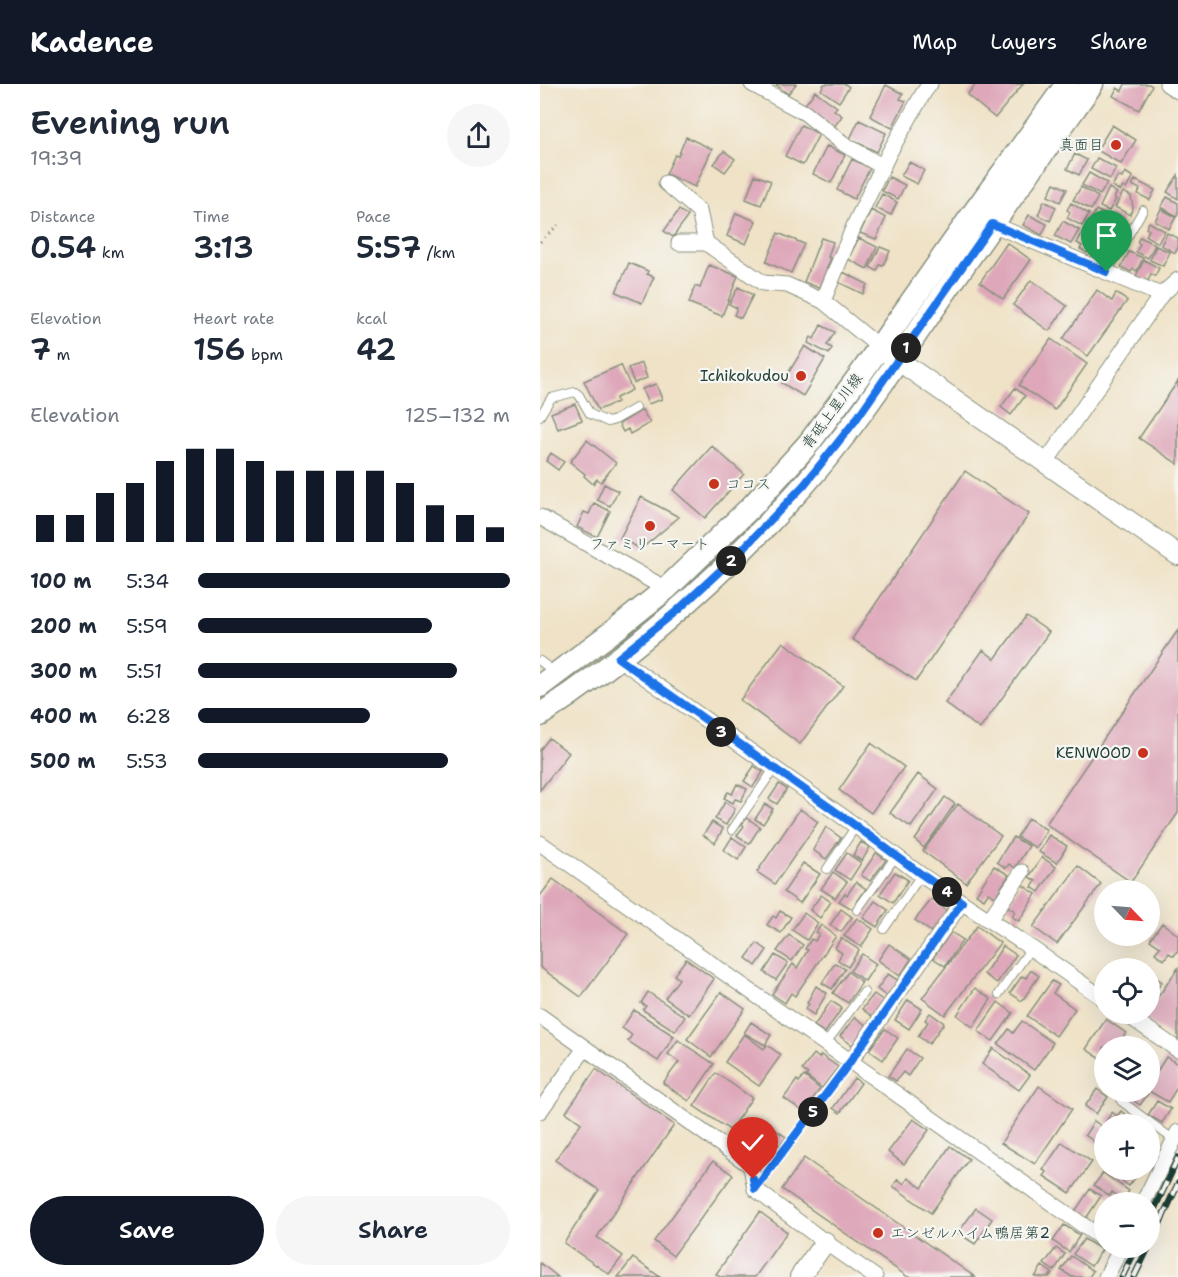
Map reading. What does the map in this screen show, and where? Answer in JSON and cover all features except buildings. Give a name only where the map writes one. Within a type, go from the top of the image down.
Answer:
[{"type":"main road","name":"青砥上星川線","points":[[546,674],[666,589],[753,505],[809,443],[1067,84]]},
{"type":"main road","name":"青砥上星川線","points":[[540,715],[618,658],[678,610],[737,555],[804,485],[855,421],[1092,84]]},
{"type":"street","points":[[752,84],[805,113],[844,144],[883,166]]},
{"type":"street","points":[[822,301],[883,166],[930,84]]},
{"type":"street","points":[[1167,84],[1178,91]]},
{"type":"street","points":[[666,183],[699,211],[706,243]]},
{"type":"street","points":[[992,224],[1161,295]]},
{"type":"street","points":[[679,243],[706,243],[763,283],[787,285],[822,301],[897,361],[1178,555]]},
{"type":"street","points":[[1046,462],[1161,295],[1178,280]]},
{"type":"street","points":[[540,517],[666,589]]},
{"type":"street","points":[[618,658],[921,874],[1094,992]]},
{"type":"street","points":[[540,843],[1094,1233]]},
{"type":"street","points":[[990,920],[1022,872]]},
{"type":"street","points":[[850,1062],[962,902]]},
{"type":"street","points":[[540,1016],[751,1166],[755,1189],[875,1277]]},
{"type":"street","points":[[1140,1024],[1178,1050]]},
{"type":"street","points":[[540,1111],[585,1048]]},
{"type":"street","points":[[1148,1192],[1176,1136]]},
{"type":"street","points":[[800,1277],[825,1242]]},
{"type":"street","points":[[1106,1277],[1114,1258]]},
{"type":"lane","points":[[1107,272],[1143,210]]},
{"type":"lane","points":[[540,416],[551,398],[575,392],[590,414],[608,422],[636,408]]},
{"type":"lane","points":[[732,830],[774,769]]},
{"type":"lane","points":[[827,869],[856,826]]},
{"type":"lane","points":[[857,910],[896,856]]},
{"type":"lane","points":[[884,929],[921,874]]},
{"type":"lane","points":[[999,994],[1032,948]]},
{"type":"lane","points":[[826,1043],[864,992]]},
{"type":"lane","points":[[1123,1102],[1176,1136]]},
{"type":"path","points":[[540,242],[558,225]]},
{"type":"path","points":[[755,1189],[850,1062]]},
{"type":"railway","points":[[1160,1196],[1178,1158]]},
{"type":"railway","points":[[1160,1222],[1178,1184]]},
{"type":"railway","points":[[1122,1277],[1131,1258]]},
{"type":"railway","points":[[1134,1277],[1143,1258]]},
{"type":"place","name":"真面目","points":[[1116,145]]},
{"type":"place","name":"Ichikokudou","points":[[801,376]]},
{"type":"place","name":"ココス","points":[[714,484]]},
{"type":"place","name":"ファミリーマート","points":[[650,526]]},
{"type":"place","name":"KENWOOD","points":[[1143,753]]},
{"type":"place","name":"エンゼルハイム鴨居第2","points":[[878,1233]]},
{"type":"route","points":[[753,1179],[755,1189],[850,1062],[962,902],[618,658],[678,610],[737,555],[804,485],[855,421],[992,224],[1107,272]]}]
